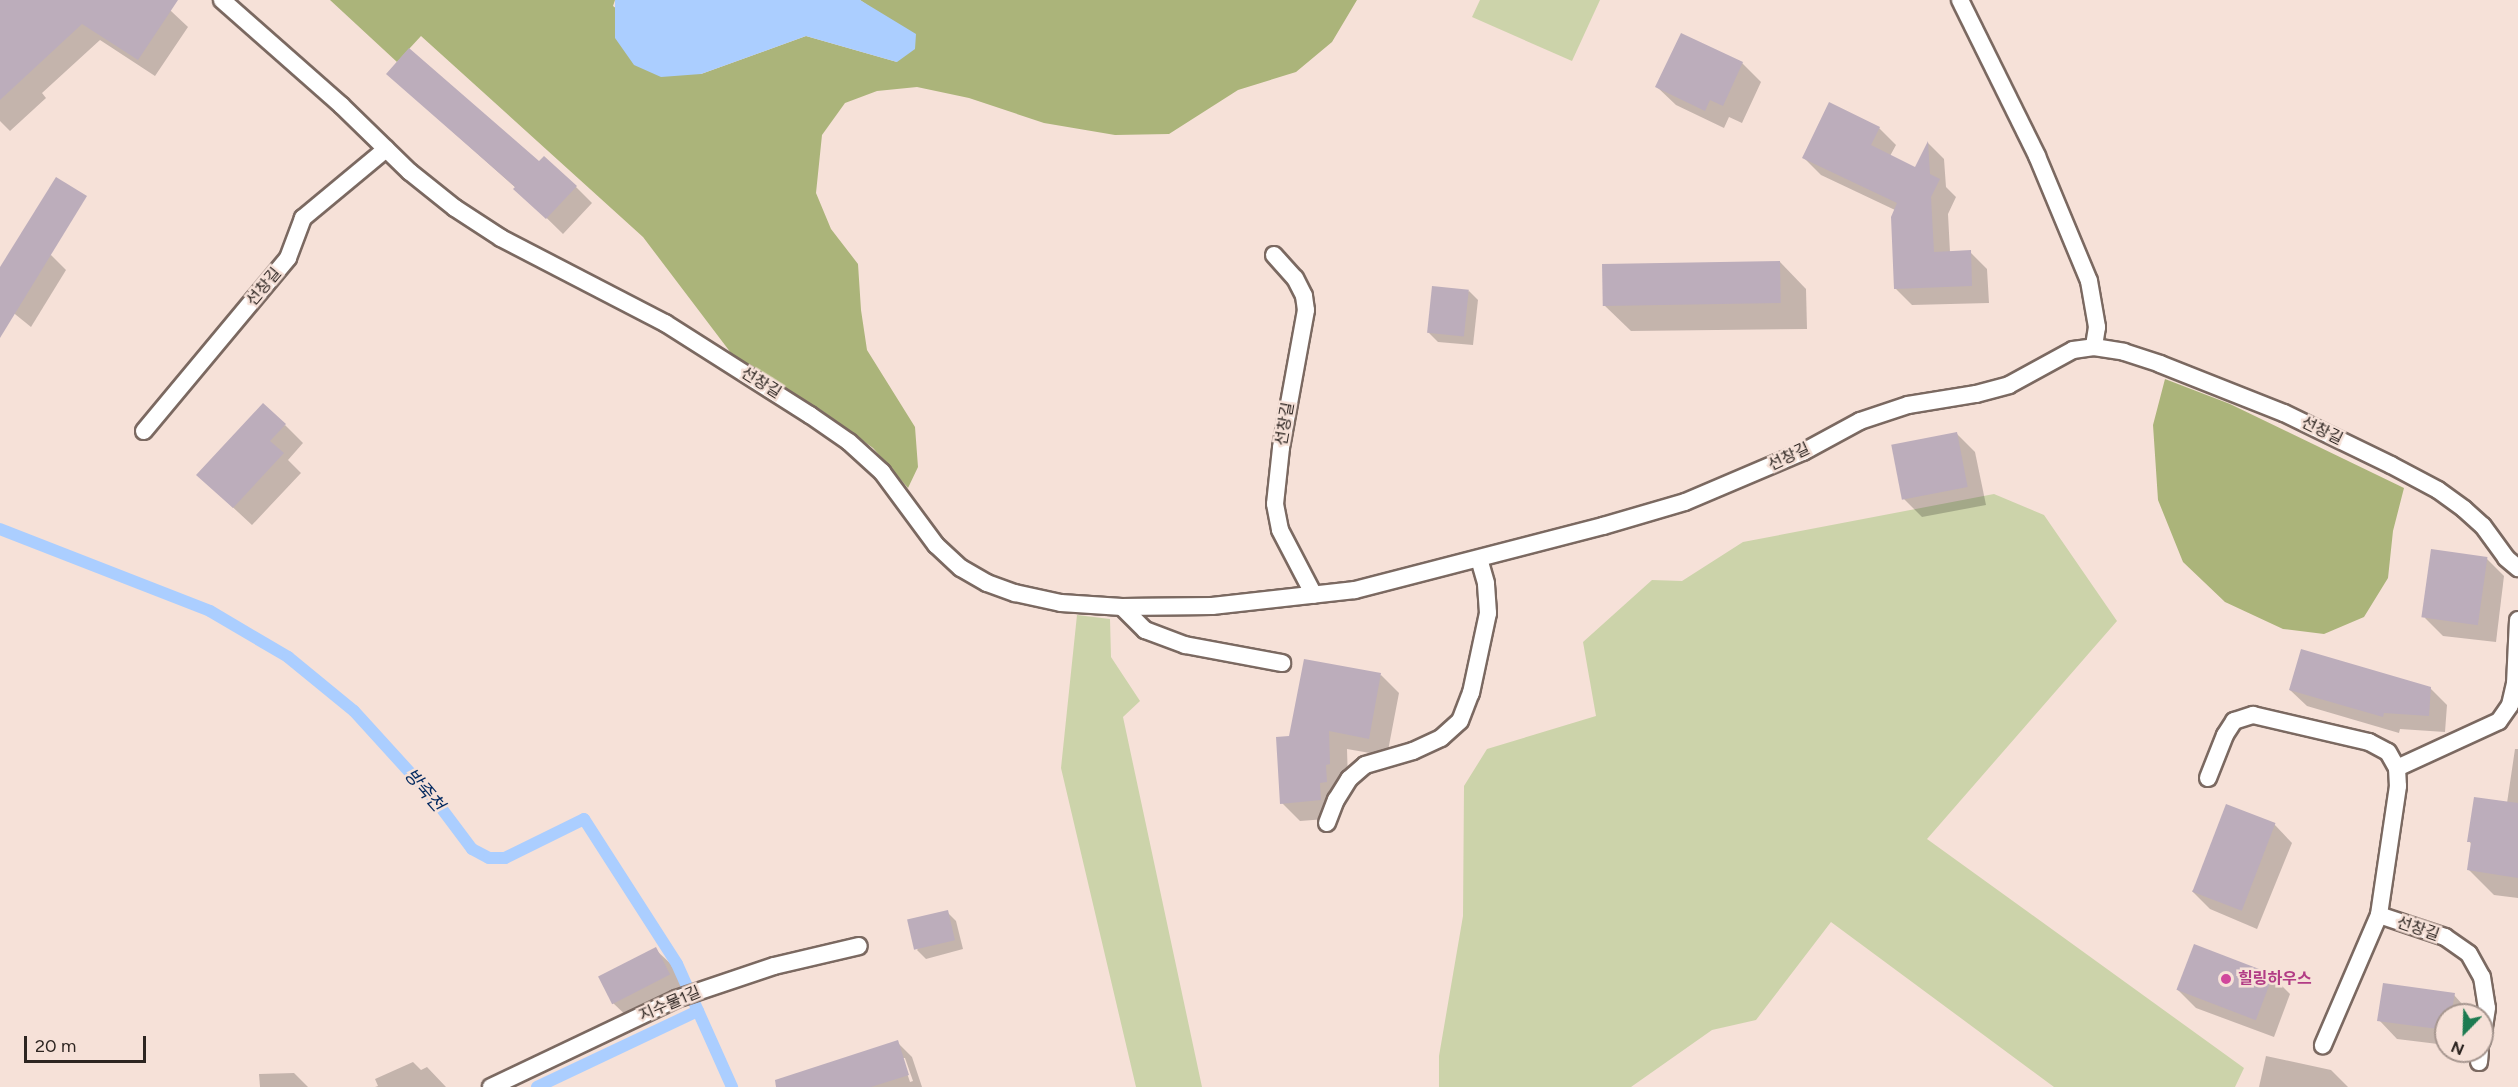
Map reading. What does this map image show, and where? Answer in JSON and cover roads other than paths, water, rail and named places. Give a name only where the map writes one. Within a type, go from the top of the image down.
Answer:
[{"type":"lane","name":"선창길","points":[[222,0],[341,105],[410,172],[455,208],[501,238],[665,323],[849,442],[882,472],[936,545],[961,568],[987,583],[1015,594],[1062,603],[1122,607],[1212,606],[1355,590],[1479,559],[1685,502],[1803,452],[1860,421],[1908,405],[1976,394],[2008,385],[2073,350],[2094,347],[2124,352],[2160,363],[2284,413],[2391,465],[2438,490],[2464,509],[2482,526],[2506,558],[2518,568]]},
{"type":"lane","points":[[1958,2],[2037,156],[2089,281],[2097,327],[2094,347]]},
{"type":"lane","name":"선창길","points":[[144,431],[288,258],[303,218],[386,149]]},
{"type":"lane","name":"선창길","points":[[1274,255],[1295,278],[1304,296],[1306,310],[1281,448],[1275,504],[1280,530],[1314,595]]},
{"type":"lane","points":[[1327,823],[1336,800],[1349,779],[1365,765],[1413,752],[1442,738],[1460,721],[1471,693],[1488,613],[1486,583],[1479,559]]},
{"type":"lane","points":[[1122,607],[1145,630],[1185,645],[1282,663]]},
{"type":"lane","points":[[2208,778],[2225,735],[2234,721],[2253,715],[2369,742],[2388,752],[2397,768],[2499,721],[2510,705],[2515,684],[2518,620]]},
{"type":"lane","name":"선창길","points":[[2323,1045],[2379,915],[2398,786],[2397,768]]},
{"type":"lane","name":"선창길","points":[[2379,915],[2445,937],[2469,954],[2482,977],[2486,1003]]},
{"type":"lane","name":"지수물1길","points":[[491,1087],[676,999],[774,966],[859,946]]},
{"type":"water","points":[[615,0],[860,0],[916,34],[915,49],[897,62],[806,36],[701,74],[661,77],[634,65],[615,38]]},
{"type":"waterway","name":"방죽천","points":[[0,529],[210,611],[288,657],[354,711],[436,801],[472,849],[489,858],[505,858],[584,819],[677,964],[732,1087]]},
{"type":"waterway","points":[[537,1087],[698,1011]]},
{"type":"place","name":"힐링하우스","points":[[2226,979]]}]
